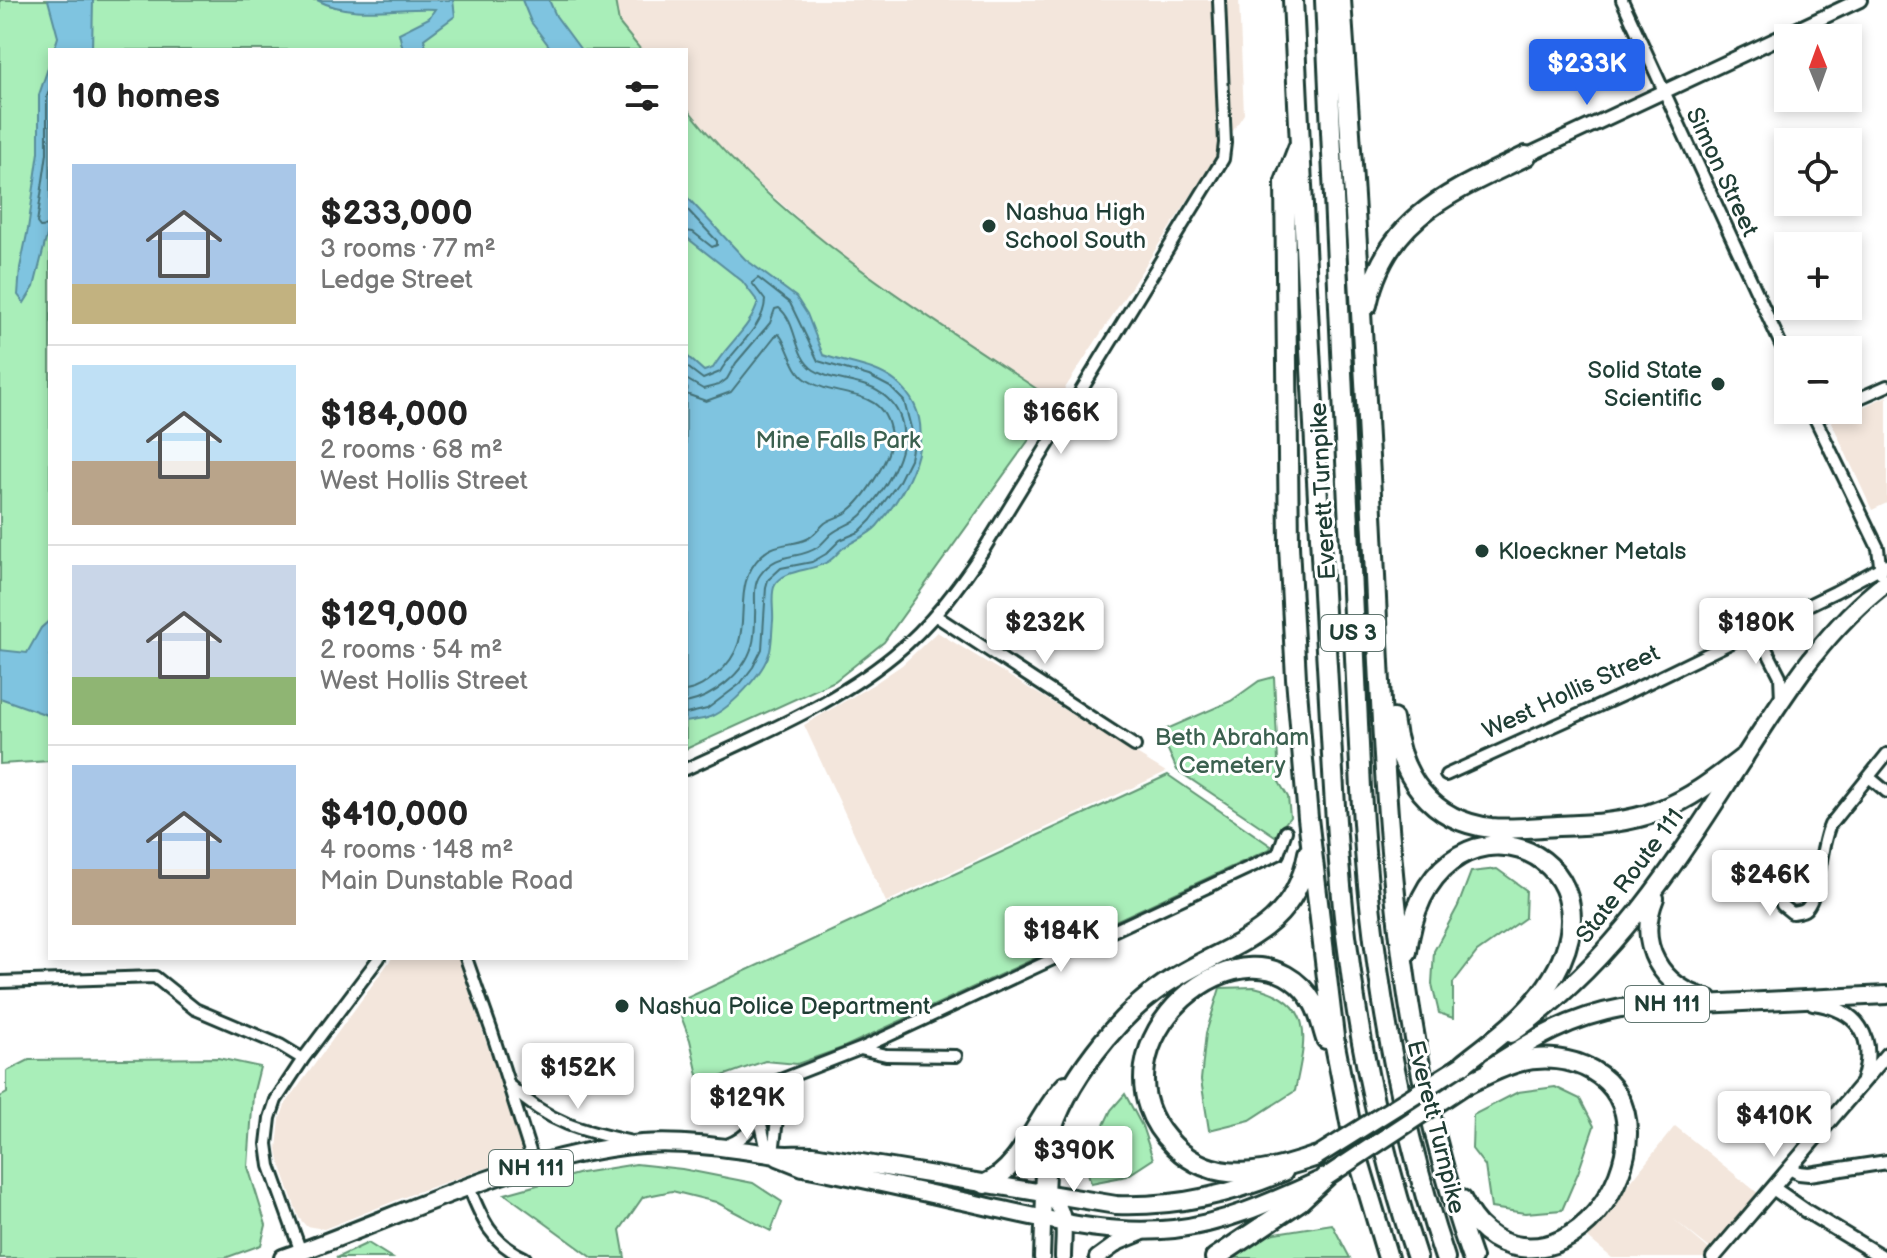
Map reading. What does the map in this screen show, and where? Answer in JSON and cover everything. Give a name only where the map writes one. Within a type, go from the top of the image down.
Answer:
[{"type":"highway","name":"Everett Turnpike","points":[[1293,0],[1322,590],[1343,911],[1369,1077],[1417,1258]]},
{"type":"highway","name":"Everett Turnpike","points":[[1325,0],[1368,897],[1377,970],[1397,1077],[1419,1171],[1445,1258]]},
{"type":"highway","points":[[1341,0],[1364,328],[1389,835],[1408,990],[1451,1195],[1472,1258]]},
{"type":"highway","points":[[985,1184],[1010,1169],[1051,1102],[1127,1015],[1178,976],[1251,938],[1279,916],[1292,897],[1305,867],[1309,842],[1294,637],[1287,427],[1285,182],[1300,141]]},
{"type":"highway","points":[[1364,328],[1368,297],[1380,265],[1411,221],[1446,196],[1526,156]]},
{"type":"highway","points":[[1376,594],[1395,734],[1401,757],[1408,774],[1423,794],[1459,820],[1502,828],[1589,825],[1628,820],[1685,799],[1743,758]]},
{"type":"highway","points":[[1308,818],[1335,1045],[1354,1143]]},
{"type":"highway","points":[[1408,990],[1407,949],[1415,917],[1429,887],[1449,863],[1474,848],[1497,844],[1525,850],[1553,869],[1566,893],[1570,916],[1566,946],[1557,970],[1530,1007],[1465,1075]]},
{"type":"highway","points":[[1317,1156],[1262,1172],[1232,1173],[1194,1161],[1166,1138],[1155,1121],[1148,1101],[1144,1082],[1146,1061],[1160,1024],[1189,992],[1214,977],[1247,969],[1274,972],[1298,986],[1311,1001],[1320,1019],[1388,1258]]},
{"type":"highway","points":[[1044,1194],[1051,1132],[1068,1096],[1093,1057]]},
{"type":"highway","points":[[1436,1132],[1471,1217],[1485,1232],[1505,1244],[1534,1248],[1557,1243],[1584,1225],[1609,1194],[1623,1160],[1627,1129],[1625,1112],[1618,1096],[1599,1074],[1579,1063],[1548,1058],[1465,1075]]},
{"type":"highway","points":[[1215,1258],[1300,1201],[1326,1177]]},
{"type":"main road","name":"State Route 111","points":[[773,1154],[803,1167],[1108,1230],[1148,1231],[1235,1216],[1326,1177],[1465,1075],[1577,982],[1622,933],[1672,864],[1823,641],[1873,593],[1885,571]]},
{"type":"main road","points":[[1672,864],[1649,916],[1648,935],[1653,957],[1663,973],[1683,989],[1704,998],[1730,1002]]},
{"type":"main road","name":"State Route 111","points":[[773,1154],[813,1155],[1116,1205],[1184,1202],[1238,1190],[1317,1156],[1529,1041],[1579,1018],[1639,1006],[1887,995]]},
{"type":"main road","name":"NH 111","points":[[283,1258],[469,1187],[583,1153],[642,1144],[721,1146],[773,1154]]},
{"type":"main road","points":[[1042,1258],[1044,1194]]},
{"type":"main road","points":[[1044,1194],[1059,1205],[1064,1223],[1063,1258]]},
{"type":"main road","points":[[1097,1258],[1126,1238],[1148,1231]]},
{"type":"street","points":[[688,768],[851,688],[896,655],[936,616],[984,549],[1223,159],[1225,143],[1219,0]]},
{"type":"street","name":"Simon Street","points":[[1622,0],[1777,336]]},
{"type":"street","points":[[1526,156],[1860,0]]},
{"type":"street","points":[[1862,397],[1887,386]]},
{"type":"street","points":[[1818,424],[1878,548],[1885,571]]},
{"type":"street","name":"West Hollis Street","points":[[1446,775],[1885,571]]},
{"type":"street","points":[[936,616],[1135,746]]},
{"type":"street","points":[[1757,631],[1780,676],[1781,699]]},
{"type":"street","points":[[1815,882],[1830,825],[1887,754]]},
{"type":"street","points":[[1869,777],[1887,792]]},
{"type":"street","points":[[721,1146],[742,1138],[752,1128],[768,1086],[860,1049],[1278,854],[1286,831]]},
{"type":"street","points":[[301,1252],[274,1181],[267,1144],[274,1106],[303,1059],[377,960]]},
{"type":"street","points":[[467,960],[535,1167]]},
{"type":"street","points":[[0,982],[155,977],[195,1009],[280,1045],[303,1059]]},
{"type":"street","points":[[1778,1000],[1828,1006],[1853,1018],[1861,1029],[1867,1047],[1862,1082]]},
{"type":"street","points":[[860,1049],[886,1055],[956,1056]]},
{"type":"street","points":[[1713,1258],[1887,1054]]},
{"type":"street","points":[[773,1154],[780,1092],[794,1075]]},
{"type":"street","points":[[509,1085],[532,1106],[554,1120],[592,1133],[642,1144]]},
{"type":"street","points":[[759,1113],[763,1138],[773,1154]]},
{"type":"street","points":[[1790,1168],[1809,1174],[1887,1162]]},
{"type":"street","points":[[469,1187],[485,1226],[500,1243],[519,1257]]},
{"type":"street","points":[[1773,1188],[1884,1258]]},
{"type":"shaded area","name":"Nashua High School South","points":[[615,0],[1239,0],[1244,114],[1056,402],[843,258],[718,148],[688,110],[688,48],[639,48],[619,23]]},
{"type":"shaded area","points":[[1887,396],[1887,503],[1872,510],[1832,424],[1862,424],[1862,407]]},
{"type":"shaded area","points":[[937,632],[1166,772],[886,902],[804,725],[902,665]]},
{"type":"shaded area","points":[[391,960],[459,960],[522,1153],[324,1229],[306,1226],[299,1218],[279,1161],[280,1119],[285,1105]]},
{"type":"shaded area","points":[[1675,1126],[1759,1194],[1712,1250],[1672,1218],[1711,1251],[1705,1258],[1612,1258],[1587,1237]]},
{"type":"green space","points":[[0,0],[615,0],[619,23],[639,48],[48,48],[48,761],[0,764]]},
{"type":"green space","name":"Mine Falls Park","points":[[688,109],[724,152],[812,232],[908,303],[1056,402],[884,642],[835,681],[688,748]]},
{"type":"green space","name":"Beth Abraham Cemetery","points":[[1274,677],[1279,782],[1288,797],[1290,817],[1275,836],[1177,770],[1160,732],[1231,701],[1259,681]]},
{"type":"green space","points":[[1168,775],[1271,846],[1270,849],[842,1048],[797,1064],[765,1061],[700,1084],[690,1040],[676,1003]]},
{"type":"green space","points":[[1497,869],[1526,890],[1525,918],[1477,952],[1453,983],[1453,1018],[1439,1013],[1432,984],[1434,951],[1458,906],[1471,872]]},
{"type":"green space","points":[[1254,987],[1275,994],[1298,1013],[1303,1040],[1295,1091],[1250,1120],[1209,1130],[1201,1080],[1206,1033],[1220,988]]},
{"type":"green space","points":[[218,1058],[260,1067],[253,1095],[248,1167],[266,1225],[261,1245],[225,1258],[0,1258],[0,1097],[7,1093],[7,1071],[29,1060]]},
{"type":"green space","points":[[1555,1087],[1580,1099],[1594,1126],[1562,1210],[1525,1213],[1491,1208],[1485,1166],[1472,1149],[1473,1115],[1518,1092]]},
{"type":"green space","points":[[1125,1094],[1142,1126],[1153,1159],[1127,1176],[1091,1183],[1082,1153]]},
{"type":"green space","points":[[636,1164],[682,1169],[753,1183],[782,1202],[771,1231],[716,1202],[672,1191],[643,1197],[620,1230],[625,1258],[593,1258],[505,1194],[581,1173]]},
{"type":"green space","points":[[1332,1224],[1350,1258],[1235,1258],[1263,1235]]},
{"type":"green space","points":[[368,1243],[392,1258],[336,1258]]},
{"type":"water","points":[[48,0],[93,0],[92,48],[55,48],[58,37]]},
{"type":"water","points":[[317,0],[453,0],[455,16],[424,39],[426,48],[403,48],[399,33],[429,18],[435,9],[360,11]]},
{"type":"water","points":[[522,0],[549,0],[556,16],[580,48],[550,48],[531,22]]},
{"type":"water","points":[[48,68],[48,231],[34,287],[24,303],[18,295],[39,152],[39,95]]},
{"type":"water","points":[[688,198],[745,259],[796,297],[807,314],[823,355],[888,376],[911,398],[918,416],[918,455],[901,493],[877,526],[829,561],[785,576],[775,585],[767,660],[737,698],[707,718],[688,722],[688,357],[704,371],[713,368],[750,320],[758,302],[742,281],[688,239]]},
{"type":"water","points":[[48,622],[48,715],[0,698],[0,650],[27,653]]},
{"type":"place","name":"Nashua High School South","points":[[989,226]]},
{"type":"place","name":"Solid State Scientific","points":[[1718,384]]},
{"type":"place","name":"Kloeckner Metals","points":[[1482,551]]},
{"type":"place","name":"Nashua Police Department","points":[[622,1006]]}]
